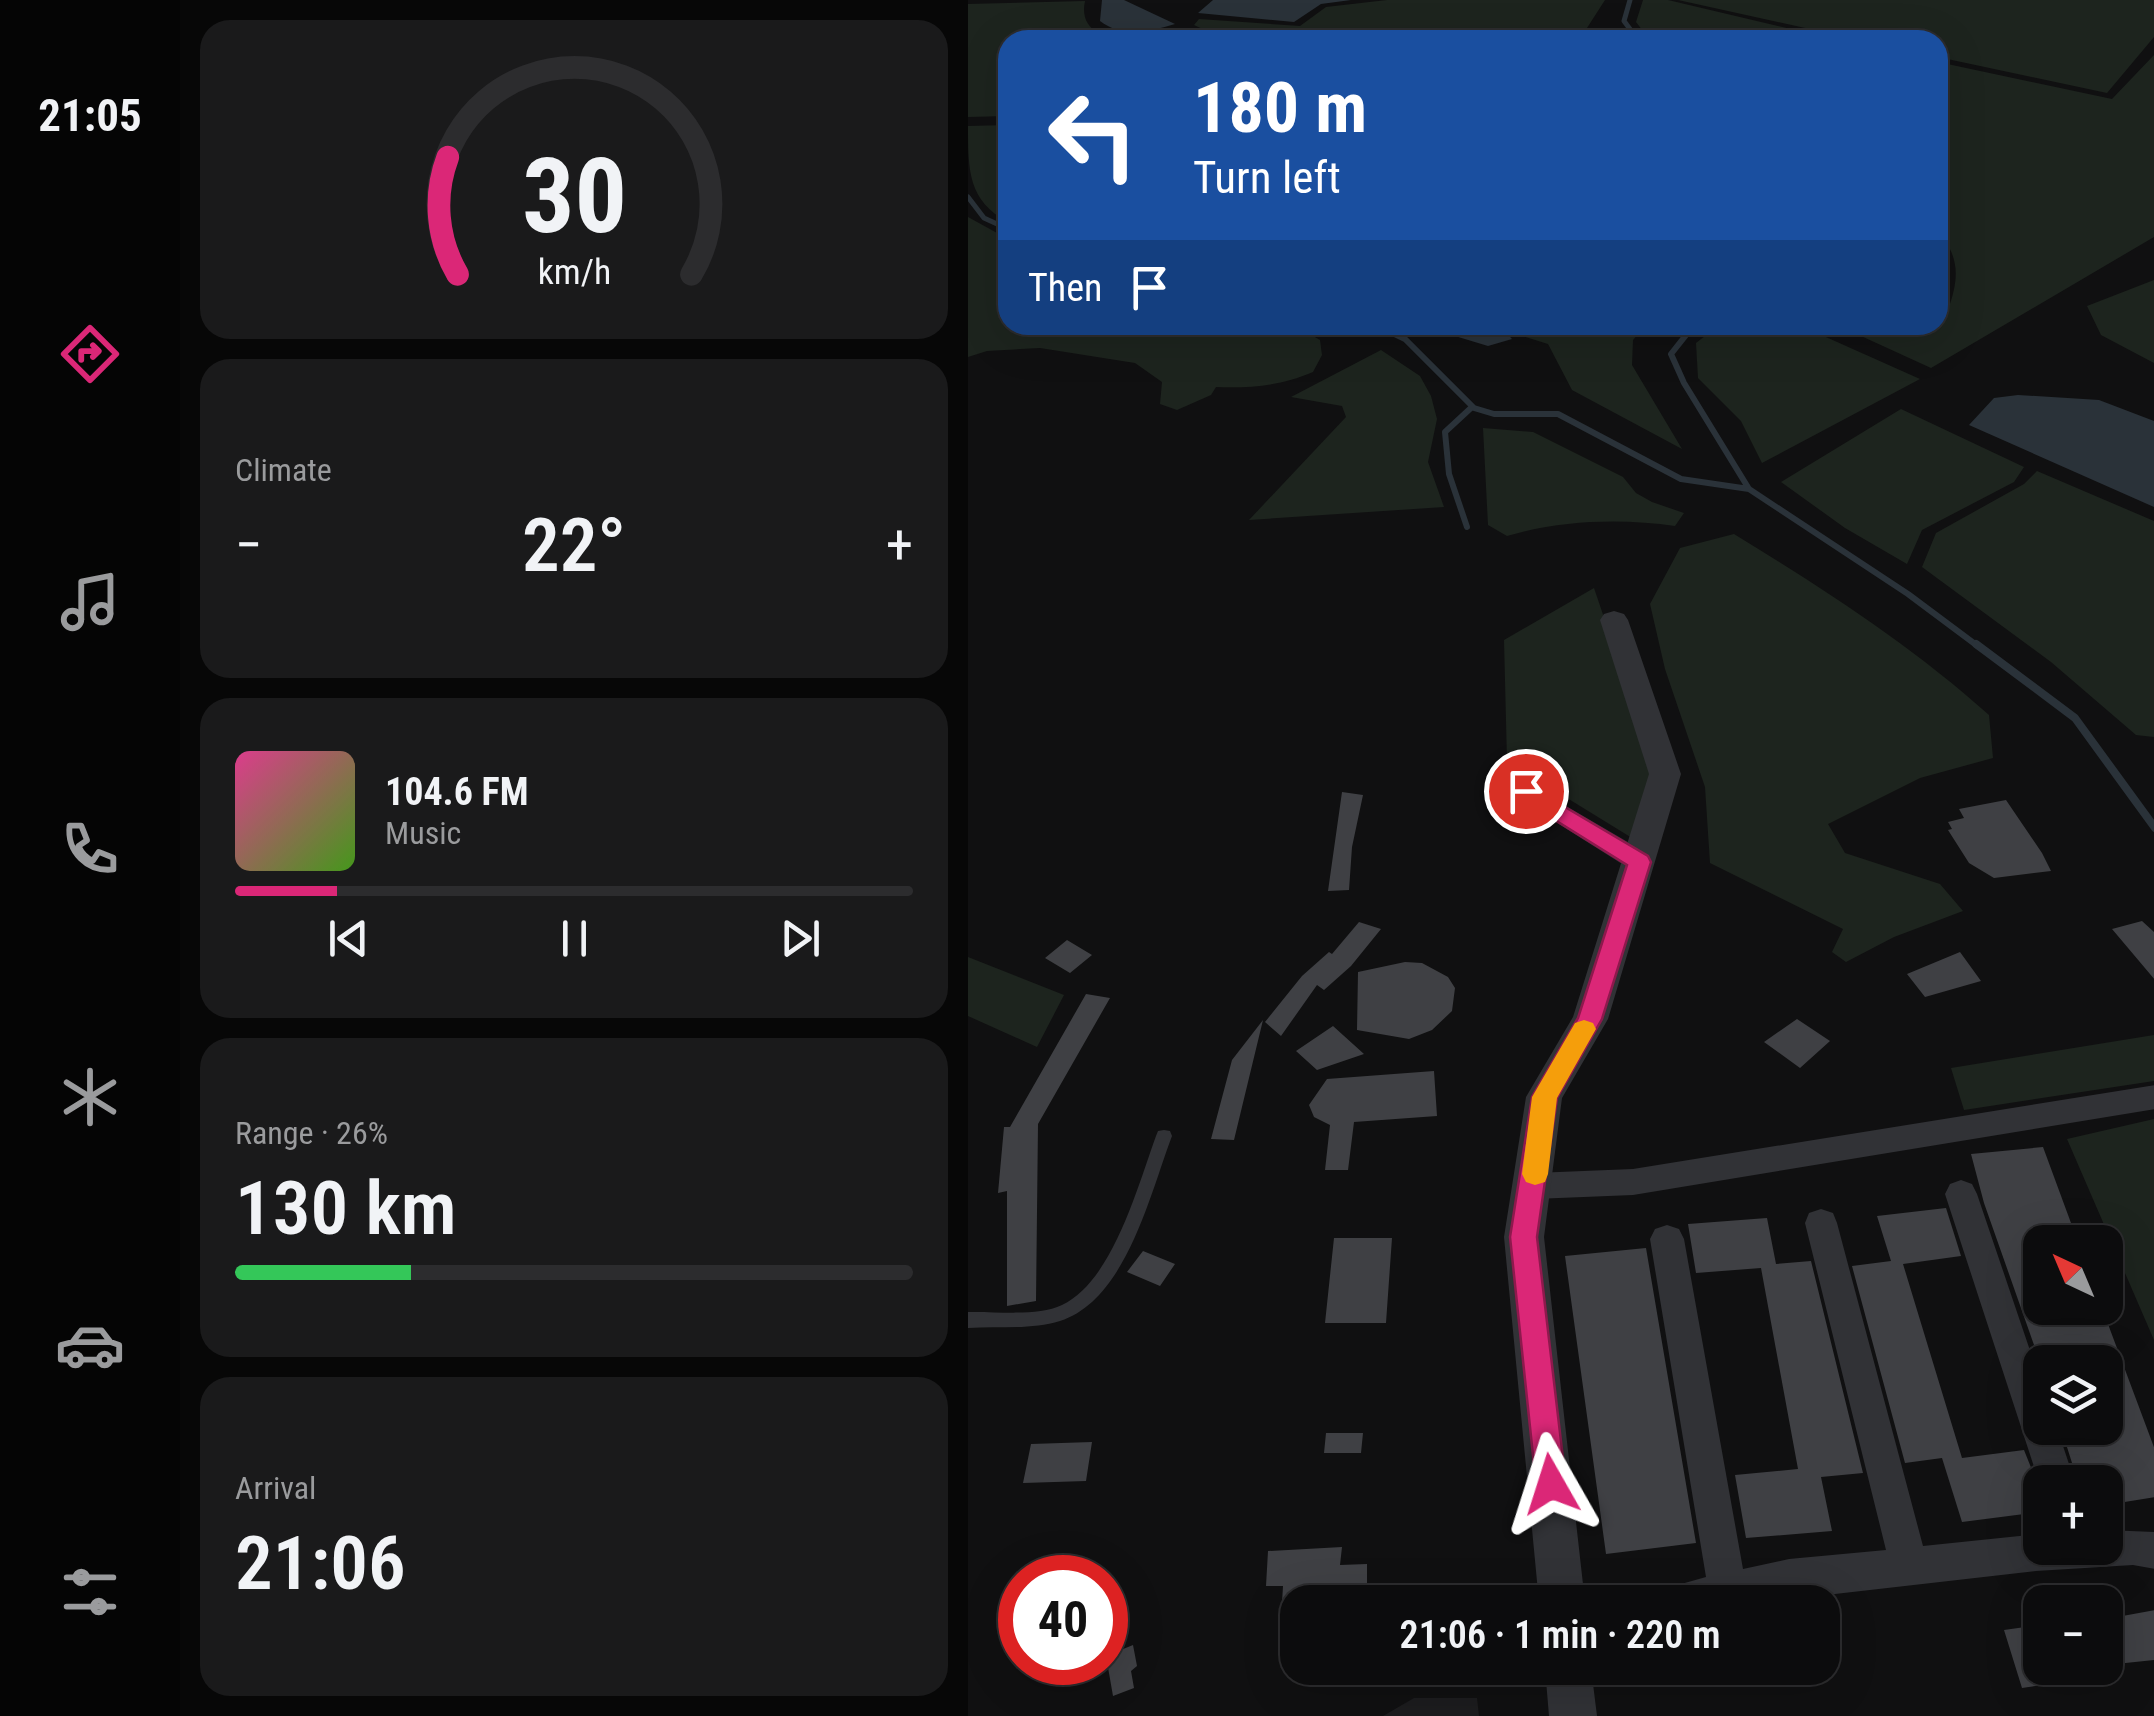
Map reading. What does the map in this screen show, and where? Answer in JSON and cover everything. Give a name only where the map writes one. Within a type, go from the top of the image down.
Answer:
[{"type":"street","points":[[1560,1585],[1524,1237],[1544,1097],[1590,1019],[1665,774],[1614,620]]},
{"type":"street","points":[[1526,791],[1640,862]]},
{"type":"street","points":[[1534,1186],[1633,1182],[2154,1097]]},
{"type":"street","points":[[1961,1194],[2050,1465]]},
{"type":"street","points":[[1821,1223],[1909,1566]]},
{"type":"street","points":[[1667,1239],[1727,1585]]},
{"type":"street","points":[[2123,1547],[2154,1551]]},
{"type":"street","points":[[1758,1585],[1789,1578],[2023,1555]]},
{"type":"street","points":[[1569,1685],[1572,1716]]},
{"type":"lane","points":[[968,1320],[1044,1316],[1068,1310],[1089,1295],[1107,1276],[1164,1136]]},
{"type":"shaded area","points":[[1102,0],[1124,0],[1175,24],[1150,30],[1117,30],[1100,21]]},
{"type":"shaded area","points":[[1213,0],[1351,0],[1321,4],[1294,22],[1198,13]]},
{"type":"shaded area","points":[[1387,0],[1605,0],[1587,28],[1590,30],[1205,30],[1194,25],[1199,19],[1300,26],[1326,7]]},
{"type":"shaded area","points":[[1643,0],[1668,0],[1795,30],[1642,30],[1636,22]]},
{"type":"shaded area","points":[[1678,0],[2154,0],[2154,37],[2107,93],[1948,59],[1948,30],[1814,30]]},
{"type":"shaded area","points":[[1085,1],[1084,13],[1094,30],[998,30],[998,116],[968,117],[968,4]]},
{"type":"shaded area","points":[[2154,55],[2154,237],[1931,368],[1859,335],[1948,335],[1948,308],[1956,274],[1948,246],[1948,64],[2112,99]]},
{"type":"shaded area","points":[[998,125],[998,216],[985,204],[973,183],[968,126]]},
{"type":"shaded area","points":[[968,217],[998,234],[998,335],[1311,335],[1320,340],[1322,355],[1313,372],[1301,377],[1266,385],[1216,387],[1211,395],[1177,410],[1160,404],[1162,382],[1135,363],[1040,348],[987,351],[968,357]]},
{"type":"shaded area","points":[[2154,280],[2154,363],[2101,335],[2087,306]]},
{"type":"shaded area","points":[[1508,335],[1512,339],[1488,346],[1455,336]]},
{"type":"shaded area","points":[[1637,335],[1633,340],[1632,365],[1682,449],[1572,390],[1548,344],[1522,336]]},
{"type":"shaded area","points":[[1706,335],[1821,335],[1920,379],[1762,463],[1741,421],[1698,378],[1696,343]]},
{"type":"shaded area","points":[[1381,350],[1420,376],[1431,396],[1437,419],[1428,462],[1444,507],[1249,520],[1346,417],[1342,406],[1291,397]]},
{"type":"shaded area","points":[[2018,395],[2099,400],[2154,421],[2154,507],[1969,425],[1994,398]]},
{"type":"shaded area","points":[[1901,409],[2024,467],[2014,482],[1922,530],[1907,564],[1845,528],[1781,482]]},
{"type":"shaded area","points":[[1483,428],[1533,432],[1623,477],[1636,493],[1652,502],[1684,513],[1675,526],[1591,522],[1507,536],[1488,525]]},
{"type":"shaded area","points":[[2037,471],[2154,521],[2154,737],[2136,735],[2051,662],[1922,567],[1936,533],[2024,484]]},
{"type":"shaded area","points":[[1734,534],[1866,619],[1989,715],[1993,758],[1920,778],[1828,824],[1845,853],[1940,884],[1963,911],[1894,937],[1846,962],[1832,952],[1843,929],[1710,863],[1705,787],[1665,669],[1650,604],[1680,548]]},
{"type":"shaded area","points":[[1594,588],[1655,768],[1632,838],[1507,761],[1504,640]]},
{"type":"shaded area","points":[[968,957],[1064,995],[1037,1047],[968,1016]]},
{"type":"shaded area","points":[[2154,1035],[2154,1081],[1964,1110],[1951,1068]]},
{"type":"shaded area","points":[[2155,1119],[2154,1340],[2123,1268],[2123,1225],[2104,1225],[2067,1139]]},
{"type":"shaded area","points":[[1414,1698],[1477,1698],[1479,1716],[1383,1716]]},
{"type":"building","points":[[1342,792],[1363,795],[1352,847],[1349,890],[1328,891]]},
{"type":"building","points":[[2006,800],[2051,871],[1994,878],[1969,863],[1948,830],[1952,829],[1948,822],[1964,818],[1959,809]]},
{"type":"building","points":[[2142,921],[2155,933],[2155,980],[2112,929]]},
{"type":"building","points":[[1359,922],[1381,929],[1351,966],[1324,990],[1317,985],[1281,1036],[1265,1022],[1302,976],[1329,952],[1332,954]]},
{"type":"building","points":[[1067,940],[1092,955],[1070,973],[1045,958]]},
{"type":"building","points":[[1960,952],[1981,981],[1925,997],[1907,974]]},
{"type":"building","points":[[1405,962],[1422,963],[1448,977],[1455,988],[1452,1011],[1432,1030],[1409,1039],[1357,1030],[1358,972]]},
{"type":"building","points":[[1086,994],[1110,998],[1038,1124],[1036,1301],[1007,1306],[1007,1191],[998,1193],[1004,1127],[1010,1127]]},
{"type":"building","points":[[1797,1019],[1830,1041],[1800,1068],[1764,1042]]},
{"type":"building","points":[[1263,1020],[1234,1140],[1211,1139],[1232,1060]]},
{"type":"building","points":[[1333,1026],[1364,1054],[1317,1070],[1296,1051]]},
{"type":"building","points":[[1434,1071],[1437,1116],[1354,1122],[1348,1170],[1325,1170],[1330,1125],[1314,1117],[1309,1105],[1327,1079]]},
{"type":"building","points":[[2043,1147],[2072,1225],[2023,1225],[2023,1314],[1984,1203],[1971,1154]]},
{"type":"building","points":[[1946,1208],[1961,1256],[1903,1264],[1962,1458],[2024,1450],[2030,1465],[2023,1465],[2023,1514],[1962,1522],[1942,1458],[1905,1463],[1852,1266],[1891,1261],[1877,1216]]},
{"type":"building","points":[[1767,1218],[1776,1264],[1811,1261],[1863,1473],[1821,1477],[1832,1531],[1746,1538],[1735,1475],[1798,1469],[1761,1268],[1696,1273],[1688,1224]]},
{"type":"building","points":[[1334,1238],[1392,1238],[1386,1323],[1325,1323]]},
{"type":"building","points":[[1646,1248],[1696,1543],[1606,1554],[1565,1256]]},
{"type":"building","points":[[1143,1251],[1175,1264],[1160,1286],[1127,1272]]},
{"type":"building","points":[[2027,1325],[2108,1325],[2116,1345],[2034,1345]]},
{"type":"building","points":[[2123,1364],[2155,1450],[2155,1497],[2123,1502],[2123,1465],[2073,1465],[2066,1445],[2123,1445]]},
{"type":"building","points":[[1326,1433],[1363,1433],[1361,1453],[1324,1453]]},
{"type":"building","points":[[1092,1442],[1086,1481],[1023,1483],[1031,1444]]},
{"type":"building","points":[[1342,1547],[1340,1565],[1367,1564],[1367,1585],[1266,1586],[1268,1551]]},
{"type":"building","points":[[2155,1610],[2155,1660],[2123,1663],[2123,1616]]},
{"type":"building","points":[[2023,1627],[2023,1685],[2042,1685],[2022,1688],[2004,1630]]},
{"type":"building","points":[[1133,1645],[1137,1666],[1131,1671],[1134,1688],[1113,1696],[1111,1685],[1128,1685],[1128,1647]]},
{"type":"waterway","points":[[1630,0],[1624,21],[1631,30]]},
{"type":"waterway","points":[[968,197],[984,218],[998,224]]},
{"type":"waterway","points":[[1397,335],[1474,408],[1494,414],[1558,414],[1681,479],[1749,489]]},
{"type":"waterway","points":[[1686,335],[1671,354],[1684,383],[1749,489]]},
{"type":"waterway","points":[[1467,527],[1449,474],[1445,432],[1472,407]]},
{"type":"waterway","points":[[1749,489],[1908,594],[1979,647]]},
{"type":"waterway","points":[[1976,644],[2075,718],[2155,828]]},
{"type":"slow traffic","points":[[1535,1174],[1544,1097],[1584,1029]]},
{"type":"route","points":[[1526,791],[1640,862],[1590,1019],[1544,1097],[1524,1237],[1551,1484]]}]
